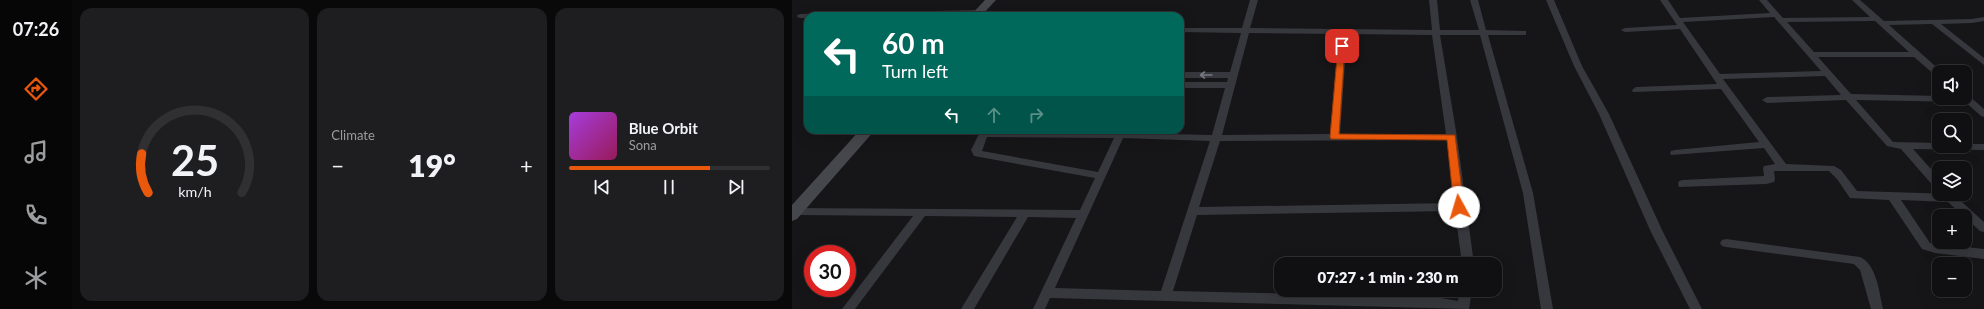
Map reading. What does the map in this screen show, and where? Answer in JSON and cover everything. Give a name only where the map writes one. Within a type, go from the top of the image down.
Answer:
[{"type":"street","points":[[979,12],[991,0]]},
{"type":"street","points":[[1166,294],[1216,138],[1232,75],[1254,0]]},
{"type":"street","points":[[1433,0],[1435,32],[1452,138],[1459,207],[1467,257]]},
{"type":"street","points":[[1474,0],[1528,193],[1547,309]]},
{"type":"street","points":[[1550,0],[1578,66],[1604,114],[1656,230],[1696,309]]},
{"type":"street","points":[[1664,0],[1717,78],[1783,166]]},
{"type":"street","points":[[1763,0],[1890,144],[1904,146],[1984,146]]},
{"type":"street","points":[[1856,0],[1932,68]]},
{"type":"street","points":[[800,16],[804,16]]},
{"type":"street","points":[[1625,30],[1679,23],[1778,17],[1934,22],[1972,21],[1984,19]]},
{"type":"street","points":[[1934,22],[1984,62]]},
{"type":"street","points":[[1184,30],[1523,33]]},
{"type":"street","points":[[1335,137],[1343,31]]},
{"type":"street","points":[[1812,55],[1917,54]]},
{"type":"street","points":[[1717,78],[1827,73]]},
{"type":"street","points":[[1184,75],[1232,75]]},
{"type":"street","points":[[1184,85],[1230,85]]},
{"type":"street","points":[[1636,90],[1723,86]]},
{"type":"street","points":[[1767,100],[1848,97],[1932,98]]},
{"type":"street","points":[[1972,103],[1984,114]]},
{"type":"street","points":[[794,213],[864,134]]},
{"type":"street","points":[[984,134],[976,150],[982,155],[1101,176]]},
{"type":"street","points":[[1075,134],[1216,138],[1452,138]]},
{"type":"street","points":[[1039,309],[1120,135]]},
{"type":"street","points":[[1675,153],[1766,145]]},
{"type":"street","points":[[1904,146],[1932,178]]},
{"type":"street","points":[[1683,184],[1766,180],[1770,178],[1768,168],[1783,166],[1835,170],[1854,195],[1894,197],[1932,196]]},
{"type":"street","points":[[1894,197],[1926,246],[1935,249],[1984,254]]},
{"type":"street","points":[[1954,201],[1984,228]]},
{"type":"street","points":[[1193,210],[1459,207]]},
{"type":"street","points":[[794,213],[1084,214]]},
{"type":"street","points":[[848,309],[921,214]]},
{"type":"street","points":[[967,309],[1025,214]]},
{"type":"street","points":[[1726,243],[1856,260],[1862,263],[1866,268],[1877,309]]},
{"type":"street","points":[[1047,293],[1166,294],[1435,302],[1463,308],[1465,297]]},
{"type":"route","points":[[1342,46],[1335,137],[1452,138],[1459,207]]}]
